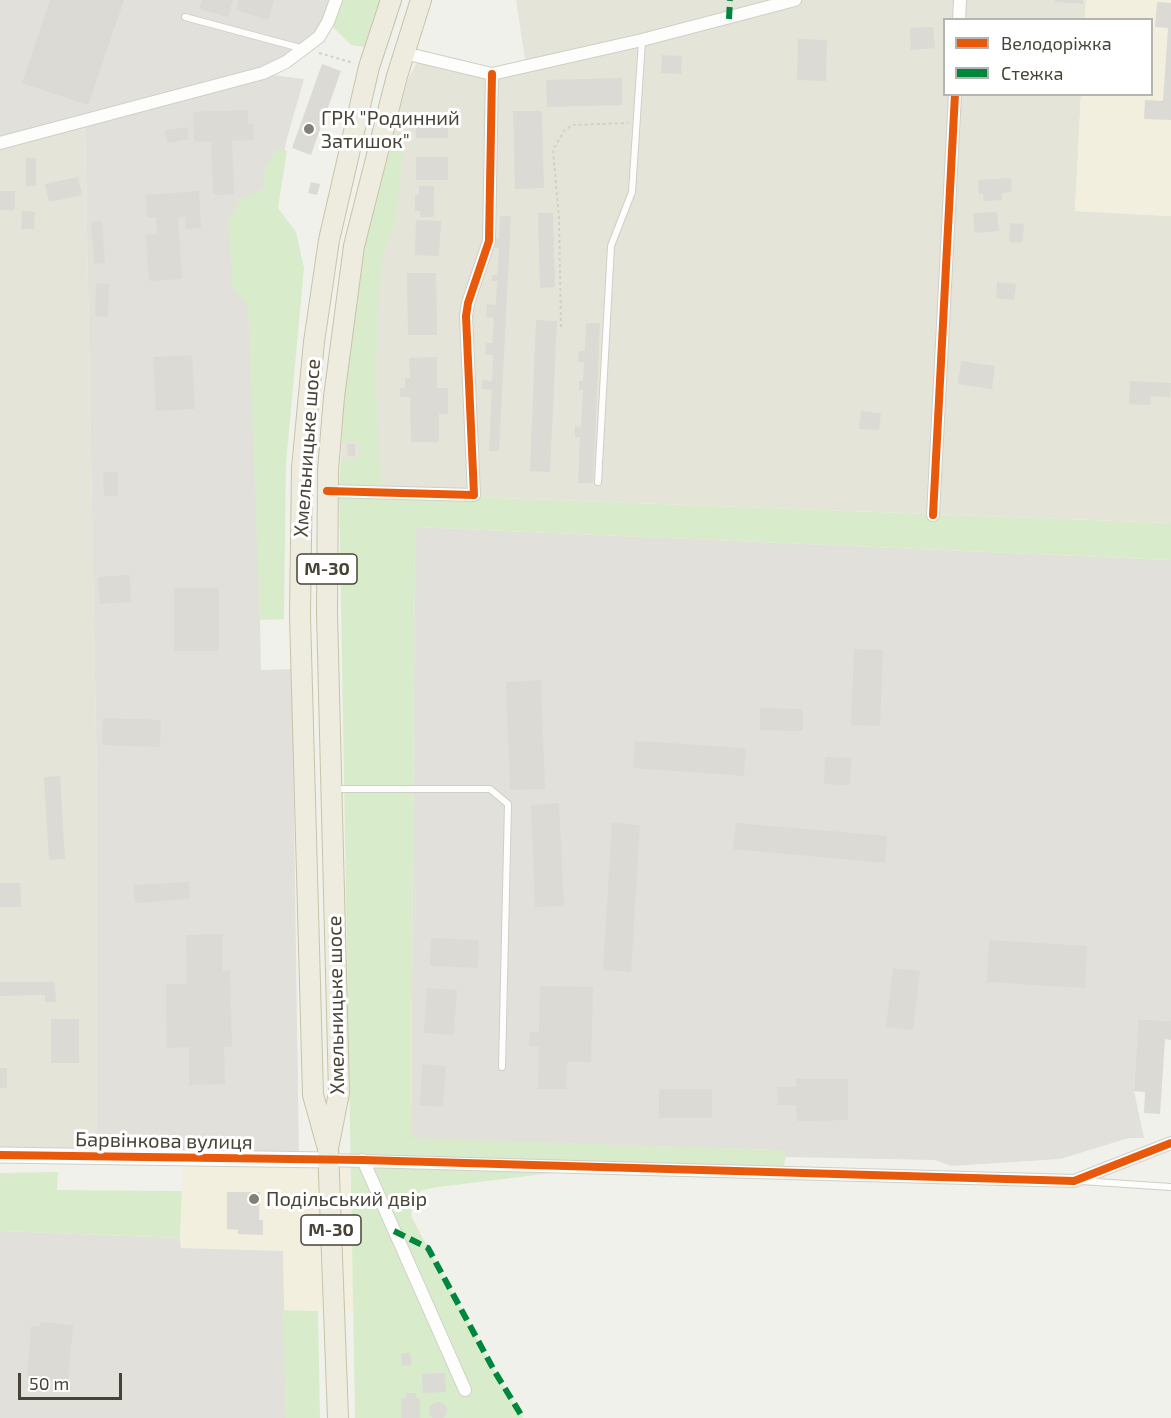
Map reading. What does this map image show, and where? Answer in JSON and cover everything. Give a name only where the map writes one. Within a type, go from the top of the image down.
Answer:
[{"type":"highway","name":"Хмельницьке шосе","points":[[328,1154],[313,1095],[300,615],[302,468],[320,293],[339,196],[369,67],[391,0]]},
{"type":"highway","name":"Хмельницьке шосе","points":[[328,1154],[339,1093],[327,613],[327,491],[335,387],[354,246],[362,206],[421,0]]},
{"type":"highway","points":[[377,45],[404,53]]},
{"type":"highway","name":"М-30","points":[[328,1154],[338,1418]]},
{"type":"street","points":[[0,143],[263,73],[305,49],[319,37],[328,22],[336,0]]},
{"type":"street","points":[[404,53],[492,74],[642,40],[795,0]]},
{"type":"street","points":[[959,18],[960,0]]},
{"type":"street","points":[[327,491],[474,495],[466,316],[468,303],[489,241],[492,74]]},
{"type":"street","points":[[933,515],[955,96]]},
{"type":"street","points":[[328,1154],[363,1160],[1074,1181],[1171,1143]]},
{"type":"street","name":"Барвінкова вулиця","points":[[0,1155],[328,1154]]},
{"type":"street","points":[[363,1160],[465,1390]]},
{"type":"lane","points":[[185,17],[305,49]]},
{"type":"lane","points":[[598,482],[611,246],[632,192],[642,40]]},
{"type":"lane","points":[[333,789],[490,789],[508,804],[502,1067]]},
{"type":"lane","points":[[1074,1181],[1171,1187]]},
{"type":"path","points":[[336,58],[356,64]]},
{"type":"path","points":[[561,327],[559,218],[554,150],[564,131],[572,125],[637,122]]},
{"type":"shaded area","points":[[0,0],[336,0],[328,22],[265,74],[304,79],[286,142],[275,206],[252,208],[261,670],[292,669],[299,1159],[97,1158],[97,788],[85,121],[0,143]]},
{"type":"shaded area","points":[[516,0],[1086,0],[1085,18],[943,18],[943,96],[1081,96],[1075,211],[1171,216],[1171,523],[339,492],[344,403],[365,244],[408,79],[419,58],[492,74],[526,66]]},
{"type":"shaded area","points":[[1086,0],[1171,0],[1171,216],[1075,211],[1081,96],[1153,96],[1153,18],[1085,18]]},
{"type":"shaded area","points":[[85,120],[97,788],[97,1158],[0,1155],[0,143]]},
{"type":"shaded area","points":[[415,527],[1171,560],[1171,1021],[1138,1019],[1134,1091],[1144,1138],[1129,1138],[1060,1159],[951,1166],[935,1160],[786,1157],[779,1150],[411,1139]]},
{"type":"shaded area","points":[[183,1158],[350,1160],[352,1221],[355,1418],[353,1311],[283,1310],[282,1251],[181,1248]]},
{"type":"shaded area","points":[[0,1231],[180,1238],[181,1248],[283,1251],[286,1418],[0,1418]]},
{"type":"green space","points":[[336,0],[381,0],[364,47],[351,45],[328,22]]},
{"type":"green space","points":[[394,133],[404,136],[396,220],[383,255],[377,320],[376,393],[382,489],[339,487],[341,460],[359,458],[359,441],[342,441],[344,403],[365,244]]},
{"type":"green space","points":[[277,149],[287,151],[278,208],[296,232],[304,268],[286,463],[284,619],[260,620],[248,306],[233,289],[228,221],[241,199],[263,189],[265,167]]},
{"type":"green space","points":[[339,492],[1171,523],[1171,560],[415,527],[411,1138],[779,1150],[786,1157],[782,1172],[601,1167],[438,1187],[423,1190],[415,1196],[411,1206],[412,1218],[495,1372],[523,1418],[355,1418]]},
{"type":"green space","points":[[58,1172],[57,1190],[182,1191],[180,1238],[0,1231],[0,1173]]},
{"type":"green space","points":[[283,1310],[318,1311],[320,1418],[286,1418]]},
{"type":"building","points":[[50,0],[124,0],[88,105],[22,83]]},
{"type":"building","points":[[202,0],[233,0],[228,17],[199,9]]},
{"type":"building","points":[[239,0],[274,0],[268,20],[236,10]]},
{"type":"building","points":[[1055,0],[1083,0],[1083,4],[1055,2]]},
{"type":"building","points":[[1157,2],[1171,3],[1171,120],[1144,119],[1145,100],[1163,101],[1168,28],[1155,27]]},
{"type":"building","points":[[933,27],[935,48],[911,50],[910,28]]},
{"type":"building","points":[[798,39],[827,40],[826,81],[797,80]]},
{"type":"building","points":[[662,55],[682,56],[681,74],[661,73]]},
{"type":"building","points":[[322,64],[341,71],[311,155],[292,148]]},
{"type":"building","points":[[622,78],[622,105],[547,107],[546,80]]},
{"type":"building","points":[[248,110],[248,124],[253,123],[254,140],[232,141],[234,194],[213,195],[211,141],[194,142],[193,112]]},
{"type":"building","points":[[513,111],[542,111],[544,188],[515,189]]},
{"type":"building","points":[[416,120],[448,120],[448,138],[416,138]]},
{"type":"building","points":[[187,127],[189,139],[167,143],[165,130]]},
{"type":"building","points":[[416,157],[448,157],[448,180],[416,180]]},
{"type":"building","points":[[26,158],[36,158],[36,186],[26,186]]},
{"type":"building","points":[[78,177],[82,195],[49,202],[45,184]]},
{"type":"building","points":[[1011,178],[1012,192],[1002,193],[1002,200],[984,201],[983,194],[979,194],[978,180]]},
{"type":"building","points":[[311,182],[320,184],[317,195],[308,193]]},
{"type":"building","points":[[419,186],[434,186],[434,217],[420,217],[420,211],[415,211],[415,195],[419,195]]},
{"type":"building","points":[[0,191],[15,191],[15,210],[0,210]]},
{"type":"building","points":[[199,191],[201,228],[186,229],[185,217],[178,218],[182,279],[149,281],[146,235],[157,234],[156,217],[147,218],[146,195]]},
{"type":"building","points":[[22,211],[35,212],[34,229],[21,229]]},
{"type":"building","points":[[997,212],[999,231],[975,233],[973,213]]},
{"type":"building","points":[[538,213],[553,213],[555,287],[540,288]]},
{"type":"building","points":[[500,216],[511,216],[499,451],[489,451],[492,390],[482,389],[482,380],[492,381],[493,355],[485,354],[486,343],[492,343],[494,318],[486,317],[487,304],[496,305],[497,281],[492,281],[492,275],[497,275],[499,248],[493,247],[493,239],[499,239]]},
{"type":"building","points":[[416,220],[441,221],[439,256],[415,255]]},
{"type":"building","points":[[102,221],[105,263],[94,264],[91,222]]},
{"type":"building","points":[[1010,223],[1024,224],[1023,242],[1009,242]]},
{"type":"building","points":[[407,273],[436,273],[437,335],[408,335]]},
{"type":"building","points":[[997,282],[1016,284],[1014,300],[996,298]]},
{"type":"building","points":[[96,283],[109,284],[108,317],[95,316]]},
{"type":"building","points":[[536,320],[557,321],[550,472],[530,471]]},
{"type":"building","points":[[586,323],[600,323],[593,483],[578,483],[580,437],[575,437],[575,426],[581,427],[583,390],[579,390],[579,381],[583,381],[584,362],[578,362],[579,351],[585,351]]},
{"type":"building","points":[[192,355],[195,409],[156,411],[153,357]]},
{"type":"building","points":[[437,357],[437,388],[448,388],[448,414],[439,414],[439,442],[411,442],[410,397],[400,397],[400,388],[405,388],[405,378],[410,378],[409,358]]},
{"type":"building","points":[[961,361],[995,366],[992,389],[958,384]]},
{"type":"building","points":[[1130,381],[1171,383],[1170,397],[1151,396],[1150,405],[1129,404]]},
{"type":"building","points":[[861,411],[881,413],[879,430],[859,429]]},
{"type":"building","points":[[347,444],[355,444],[355,456],[348,456]]},
{"type":"building","points":[[103,472],[118,472],[118,496],[104,496]]},
{"type":"building","points":[[130,575],[131,602],[100,604],[98,577]]},
{"type":"building","points":[[174,588],[219,588],[219,651],[174,651]]},
{"type":"building","points":[[854,649],[883,650],[880,726],[851,725]]},
{"type":"building","points":[[541,680],[545,789],[510,790],[506,682]]},
{"type":"building","points":[[760,708],[803,709],[803,731],[760,730]]},
{"type":"building","points":[[103,718],[161,720],[160,747],[102,745]]},
{"type":"building","points":[[635,741],[746,748],[744,776],[633,768]]},
{"type":"building","points":[[825,757],[852,758],[850,785],[824,784]]},
{"type":"building","points":[[60,776],[65,859],[49,860],[44,777]]},
{"type":"building","points":[[559,803],[564,906],[535,907],[531,805]]},
{"type":"building","points":[[612,823],[640,825],[631,972],[603,970]]},
{"type":"building","points":[[736,823],[887,836],[885,863],[733,849]]},
{"type":"building","points":[[189,882],[190,899],[135,903],[133,885]]},
{"type":"building","points":[[0,883],[20,883],[21,907],[0,907]]},
{"type":"building","points":[[223,934],[223,971],[230,970],[232,1047],[224,1047],[225,1084],[189,1085],[189,1047],[167,1048],[166,984],[187,984],[186,935]]},
{"type":"building","points":[[431,938],[479,940],[478,968],[430,966]]},
{"type":"building","points":[[989,940],[1087,946],[1085,988],[987,982]]},
{"type":"building","points":[[893,968],[920,971],[913,1030],[886,1027]]},
{"type":"building","points":[[0,982],[55,982],[56,1002],[45,1002],[45,995],[0,996]]},
{"type":"building","points":[[540,986],[593,987],[591,1062],[567,1062],[566,1089],[538,1089],[539,1046],[529,1046],[529,1032],[539,1032]]},
{"type":"building","points":[[427,988],[457,990],[454,1035],[424,1033]]},
{"type":"building","points":[[51,1019],[79,1019],[79,1063],[51,1063]]},
{"type":"building","points":[[1138,1019],[1171,1021],[1171,1040],[1165,1039],[1160,1114],[1144,1113],[1145,1092],[1134,1091]]},
{"type":"building","points":[[422,1064],[446,1066],[443,1107],[420,1105]]},
{"type":"building","points":[[0,1068],[7,1068],[7,1088],[0,1088]]},
{"type":"building","points":[[796,1079],[848,1079],[848,1120],[797,1121],[796,1105],[778,1105],[777,1087],[796,1087]]},
{"type":"building","points":[[659,1089],[712,1089],[712,1118],[659,1118]]},
{"type":"building","points":[[227,1192],[260,1192],[259,1220],[263,1220],[263,1235],[238,1234],[238,1230],[227,1229]]},
{"type":"building","points":[[40,1322],[73,1325],[68,1382],[27,1378],[31,1326],[40,1327]]},
{"type":"building","points":[[410,1352],[412,1365],[402,1366],[401,1354]]},
{"type":"building","points":[[445,1373],[446,1392],[423,1393],[422,1374]]},
{"type":"building","points":[[406,1393],[416,1393],[416,1398],[420,1399],[420,1418],[401,1418],[401,1399],[406,1398]]},
{"type":"building","points":[[438,1402],[446,1408],[446,1414],[441,1419],[432,1417],[429,1411],[432,1405]]},
{"type":"marked path","points":[[729,19],[730,0]]},
{"type":"marked path","points":[[394,1231],[428,1248],[495,1372],[523,1418]]},
{"type":"cycle path","points":[[327,491],[474,495],[466,316],[468,303],[489,241],[492,74]]},
{"type":"cycle path","points":[[933,515],[955,96]]},
{"type":"cycle path","points":[[0,1155],[363,1160],[1074,1181],[1171,1143]]},
{"type":"place","name":"ГРК \"Родинний Затишок\"","points":[[309,129]]},
{"type":"place","name":"Подільський двір","points":[[254,1199]]}]
